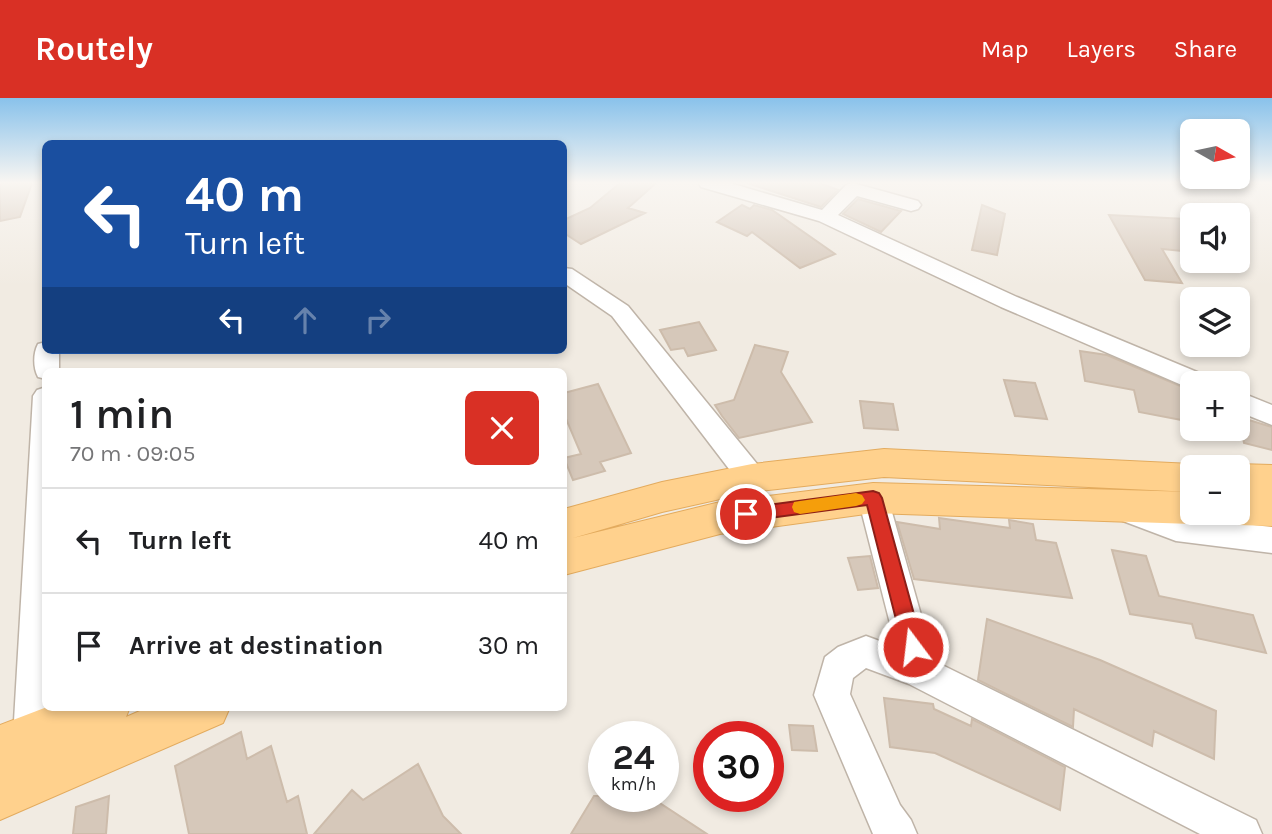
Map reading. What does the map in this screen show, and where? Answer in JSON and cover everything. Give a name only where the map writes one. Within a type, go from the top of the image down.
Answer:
[{"type":"main road","points":[[567,524],[662,497],[752,478],[884,463],[1180,477]]},
{"type":"main road","points":[[1250,479],[1272,480]]},
{"type":"main road","points":[[567,557],[720,518],[873,498],[1180,508]]},
{"type":"main road","points":[[1250,509],[1272,510]]},
{"type":"main road","points":[[16,744],[96,711]]},
{"type":"main road","points":[[0,794],[197,711]]},
{"type":"street","points":[[827,217],[1009,302],[1180,375]]},
{"type":"street","points":[[567,276],[620,311],[752,478]]},
{"type":"street","points":[[1250,406],[1272,416]]},
{"type":"street","points":[[16,744],[42,442]]},
{"type":"street","points":[[873,498],[919,672]]},
{"type":"street","points":[[1112,505],[1176,529],[1272,540]]},
{"type":"street","points":[[897,834],[886,819],[832,695],[837,669],[850,658],[866,652],[919,672],[1241,834]]},
{"type":"building","points":[[0,217],[18,217],[0,221]]},
{"type":"building","points":[[636,217],[581,244],[567,235],[567,219]]},
{"type":"building","points":[[724,217],[783,217],[835,254],[800,268],[752,232],[747,236],[717,222]]},
{"type":"building","points":[[850,217],[895,217],[881,232]]},
{"type":"building","points":[[979,217],[1004,217],[997,255],[972,250]]},
{"type":"building","points":[[1110,217],[1180,219],[1180,251],[1162,249],[1182,283],[1145,280]]},
{"type":"building","points":[[699,322],[716,350],[688,356],[684,348],[671,350],[660,330]]},
{"type":"building","points":[[755,345],[788,352],[781,372],[812,422],[739,438],[722,416],[715,405],[734,400]]},
{"type":"building","points":[[1080,351],[1107,355],[1180,386],[1180,420],[1139,412],[1134,390],[1085,381]]},
{"type":"building","points":[[1004,380],[1035,383],[1047,419],[1015,416]]},
{"type":"building","points":[[598,384],[631,453],[600,462],[605,471],[573,480],[567,457],[581,454],[567,421],[567,392]]},
{"type":"building","points":[[860,401],[893,404],[898,430],[864,428]]},
{"type":"building","points":[[1250,420],[1272,427],[1272,450],[1244,443],[1250,441]]},
{"type":"building","points":[[939,518],[1010,528],[1009,520],[1033,524],[1036,540],[1056,543],[1072,598],[914,579],[897,522],[940,529]]},
{"type":"building","points":[[1112,550],[1146,556],[1159,596],[1253,615],[1266,653],[1196,638],[1192,624],[1130,614]]},
{"type":"building","points":[[870,556],[878,588],[858,590],[848,558]]},
{"type":"building","points":[[987,619],[1100,660],[1216,711],[1214,759],[1154,731],[1152,746],[1074,709],[1073,727],[978,680]]},
{"type":"building","points":[[884,698],[933,704],[934,709],[971,726],[972,719],[1065,767],[1060,810],[935,753],[890,747]]},
{"type":"building","points":[[789,725],[813,726],[817,751],[792,750]]},
{"type":"building","points":[[241,732],[247,759],[271,746],[287,802],[298,796],[307,834],[189,834],[175,766]]},
{"type":"building","points":[[418,764],[443,816],[461,834],[314,834],[352,790],[363,800]]},
{"type":"building","points":[[109,796],[106,834],[73,834],[76,807]]},
{"type":"building","points":[[588,806],[588,812],[673,812],[707,834],[571,834]]},
{"type":"slow traffic","points":[[800,507],[856,500]]},
{"type":"route","points":[[746,514],[873,498],[913,647]]}]
